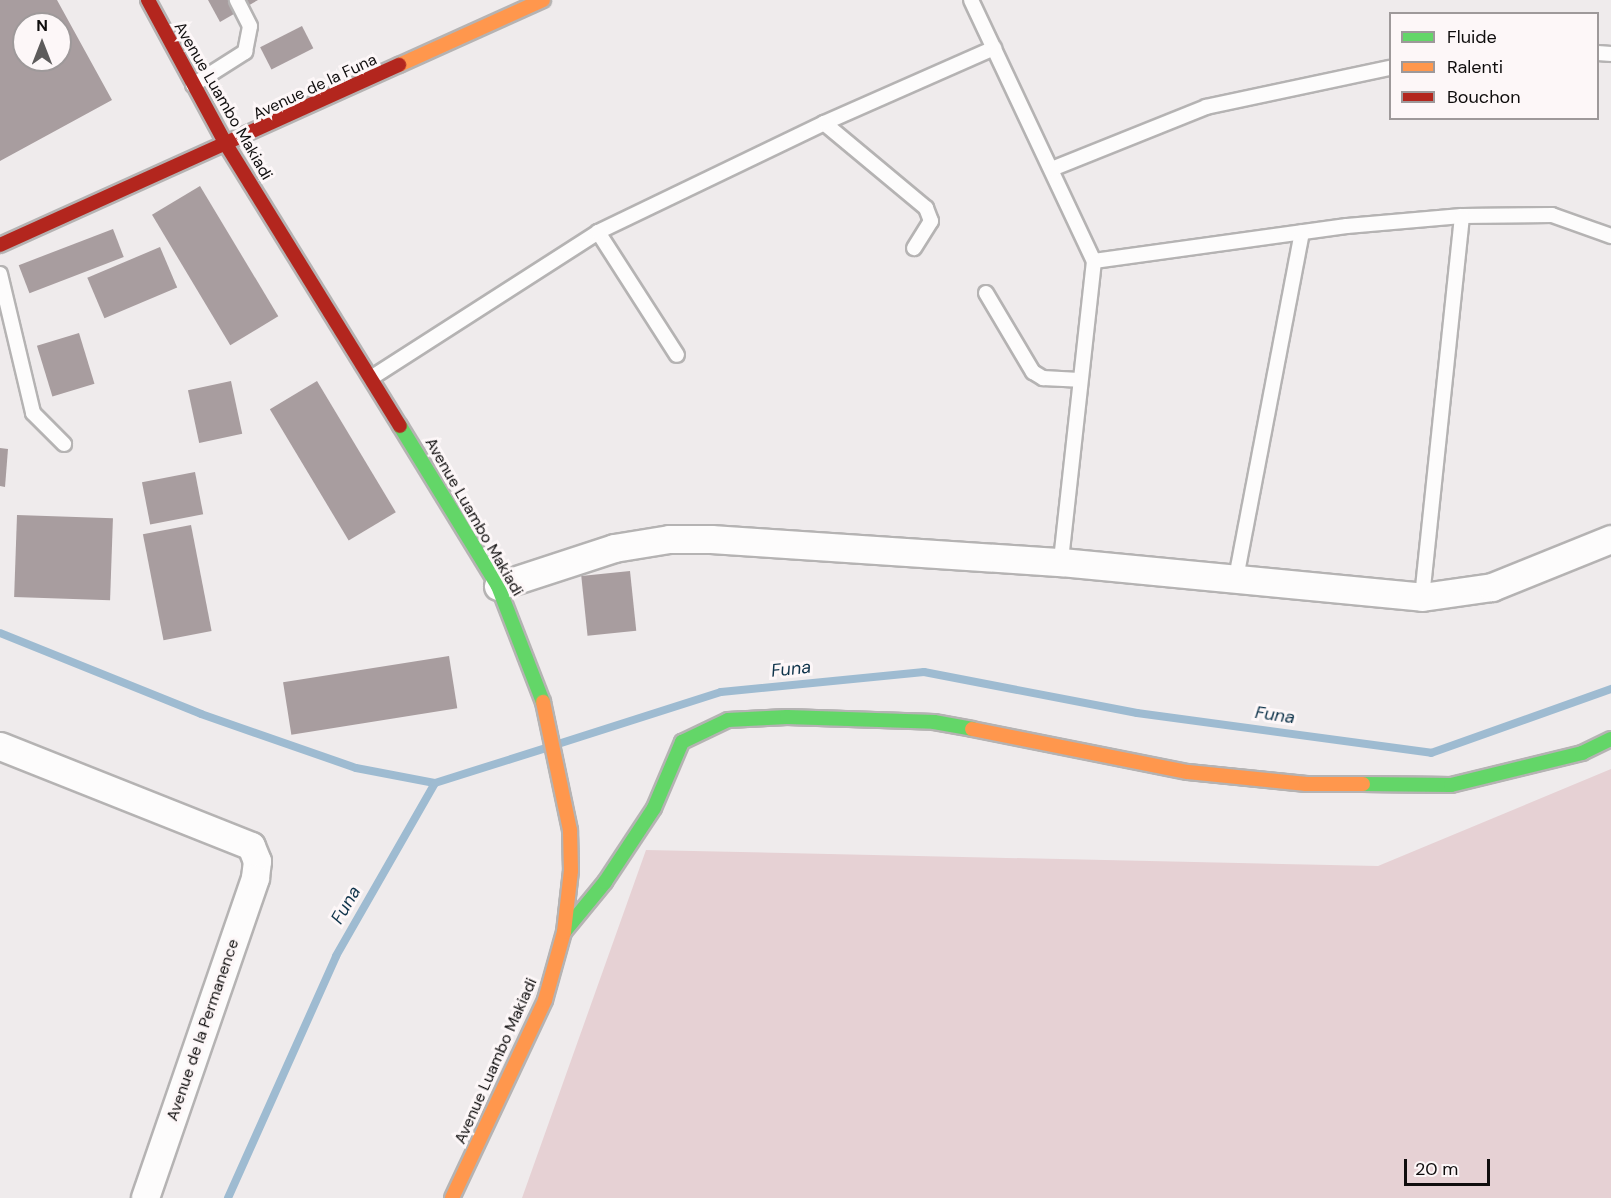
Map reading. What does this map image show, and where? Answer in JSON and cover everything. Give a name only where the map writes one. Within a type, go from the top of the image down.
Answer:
[{"type":"main road","name":"Avenue Luambo Makiadi","points":[[147,0],[226,146],[498,586],[518,629],[546,711],[566,811],[571,871],[564,932],[544,1000],[452,1198]]},
{"type":"main road","name":"Avenue de la Funa","points":[[0,245],[226,146],[543,0]]},
{"type":"main road","points":[[564,932],[604,882],[654,808],[682,742],[728,720],[787,717],[934,722],[1188,772],[1306,784],[1451,785],[1581,753],[1611,739]]},
{"type":"street","points":[[498,586],[614,548],[669,539],[875,546],[1422,597],[1492,587],[1611,539]]},
{"type":"street","name":"Avenue de la Permanence","points":[[0,746],[251,846],[257,861],[255,878],[145,1198]]},
{"type":"lane","points":[[194,85],[244,52],[250,26],[237,0]]},
{"type":"lane","points":[[971,0],[1094,261],[1079,380],[1061,562]]},
{"type":"lane","points":[[371,378],[598,232],[824,123],[994,48]]},
{"type":"lane","points":[[1052,169],[1206,107],[1389,68]]},
{"type":"lane","points":[[824,123],[926,208],[931,221],[914,248]]},
{"type":"lane","points":[[1094,261],[1302,232],[1462,216],[1552,215],[1611,236]]},
{"type":"lane","points":[[1422,597],[1462,216]]},
{"type":"lane","points":[[598,232],[677,356]]},
{"type":"lane","points":[[1236,578],[1302,232]]},
{"type":"lane","points":[[0,274],[33,413],[64,444]]},
{"type":"lane","points":[[986,293],[1034,372],[1043,378],[1079,380]]},
{"type":"shaded area","points":[[1611,769],[1611,1198],[522,1198],[646,850],[1378,866]]},
{"type":"building","points":[[0,0],[57,0],[64,12],[12,12],[12,72],[72,72],[72,27],[112,100],[0,161]]},
{"type":"building","points":[[208,0],[258,0],[220,22]]},
{"type":"building","points":[[302,26],[313,48],[271,70],[260,47]]},
{"type":"building","points":[[200,186],[278,316],[230,345],[152,215]]},
{"type":"building","points":[[113,229],[124,257],[29,293],[19,265]]},
{"type":"building","points":[[160,247],[177,288],[104,318],[87,278]]},
{"type":"building","points":[[79,333],[94,384],[52,397],[37,346]]},
{"type":"building","points":[[231,381],[242,434],[199,443],[188,390]]},
{"type":"building","points":[[317,381],[396,512],[349,540],[270,409]]},
{"type":"building","points":[[0,448],[8,449],[5,487],[0,486]]},
{"type":"building","points":[[195,472],[203,514],[150,525],[142,482]]},
{"type":"building","points":[[17,515],[113,518],[110,600],[14,597]]},
{"type":"building","points":[[191,525],[212,631],[164,640],[143,534]]},
{"type":"building","points":[[630,571],[636,631],[588,636],[581,576]]},
{"type":"building","points":[[449,656],[457,708],[291,735],[283,682]]},
{"type":"waterway","points":[[0,633],[201,714],[356,768],[435,783]]},
{"type":"waterway","name":"Funa","points":[[558,744],[721,692],[924,672],[1137,713],[1431,753],[1611,689]]},
{"type":"waterway","name":"Funa","points":[[228,1198],[336,956],[435,783],[546,748]]},
{"type":"traffic: fast","points":[[400,426],[498,586],[543,702]]},
{"type":"traffic: fast","points":[[564,932],[605,882],[654,808],[682,742],[728,720],[787,717],[934,722],[972,729]]},
{"type":"traffic: fast","points":[[1363,784],[1451,785],[1582,753],[1611,739]]},
{"type":"traffic: slow","points":[[399,65],[543,0]]},
{"type":"traffic: slow","points":[[452,1198],[545,1000],[564,932],[571,871],[570,830],[543,702]]},
{"type":"traffic: slow","points":[[972,729],[1188,772],[1306,784],[1363,784]]},
{"type":"traffic: jam","points":[[148,0],[227,146],[400,426]]},
{"type":"traffic: jam","points":[[0,245],[399,65]]}]
